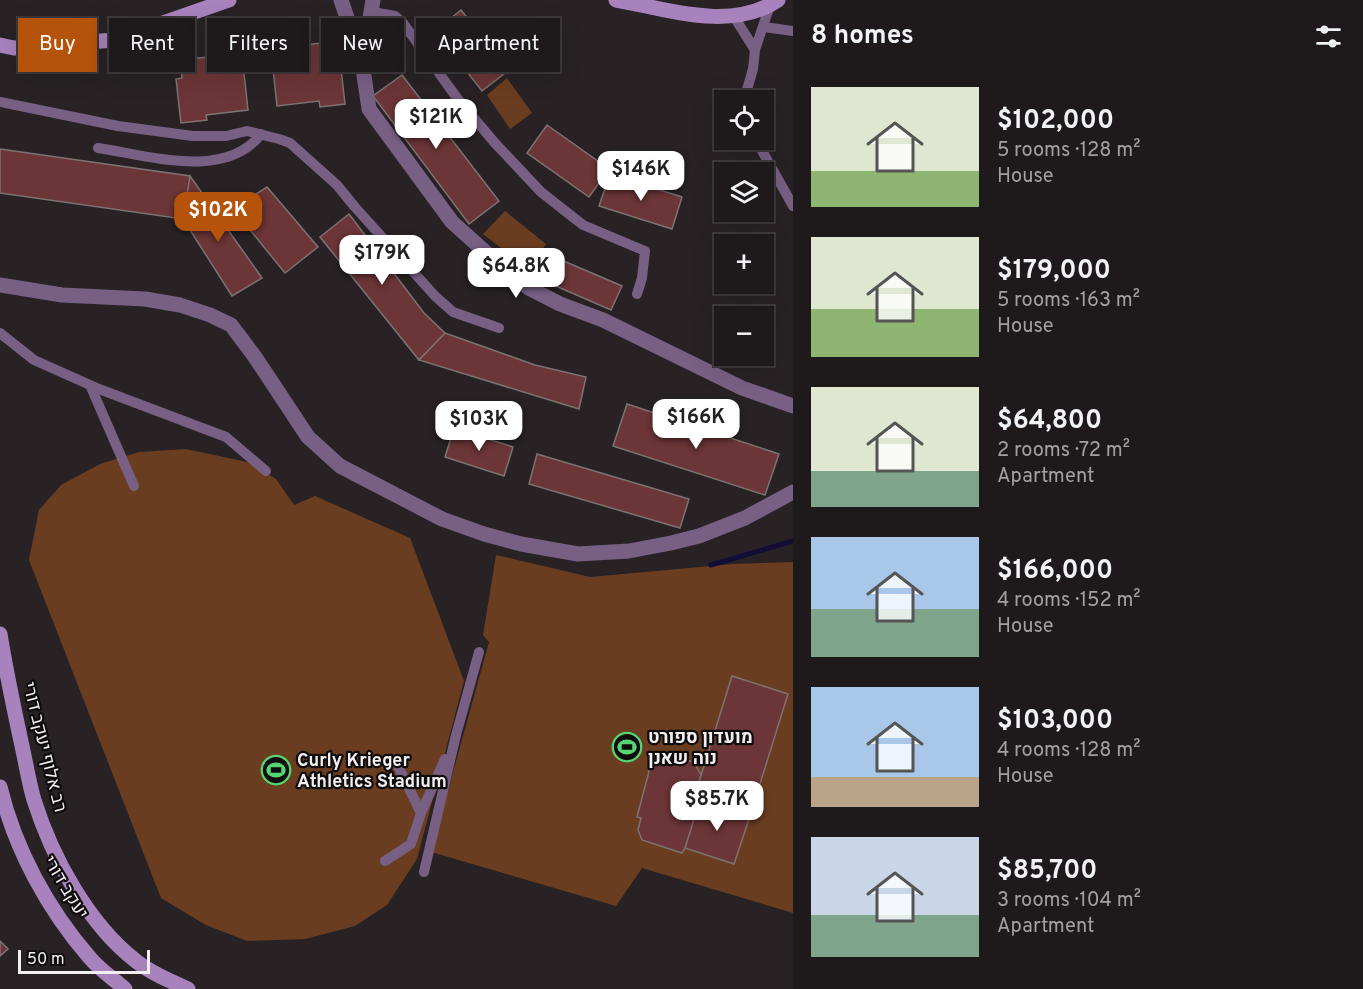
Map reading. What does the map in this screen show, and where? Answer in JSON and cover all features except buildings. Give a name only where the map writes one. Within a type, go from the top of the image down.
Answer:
[{"type":"main road","points":[[0,45],[14,48],[114,40],[229,0]]},
{"type":"main road","points":[[616,0],[721,17],[758,11],[774,3]]},
{"type":"main road","name":"רב אלוף יעקב דורי","points":[[0,634],[7,679],[34,800],[61,864],[87,908],[108,935],[136,961],[169,981],[188,989]]},
{"type":"main road","name":"יעקב דורי","points":[[0,786],[4,803],[29,865],[53,912],[92,960],[125,989]]},
{"type":"street","points":[[341,0],[347,18]]},
{"type":"street","points":[[363,72],[369,109],[452,222],[512,276],[560,304],[603,320],[742,388],[793,406]]},
{"type":"street","points":[[0,285],[62,295],[145,299],[180,305],[231,325],[308,437],[340,466],[442,519],[521,544],[578,554],[629,551],[671,543],[699,536],[745,518],[793,492]]},
{"type":"lane","points":[[747,90],[753,69],[755,50],[774,3]]},
{"type":"lane","points":[[376,7],[395,16],[403,23],[457,98],[494,142],[542,192],[583,225],[645,252],[642,278],[637,294]]},
{"type":"lane","points":[[733,15],[755,50]]},
{"type":"lane","points":[[764,27],[793,31]]},
{"type":"lane","points":[[0,102],[164,133],[226,136],[247,131],[290,143],[337,185],[435,296],[453,312],[499,328]]},
{"type":"lane","points":[[98,148],[162,159],[209,162],[232,155],[253,144],[261,134]]},
{"type":"lane","points":[[762,150],[791,203]]},
{"type":"lane","points":[[0,333],[34,360],[226,437],[266,471]]},
{"type":"lane","points":[[90,384],[134,486]]},
{"type":"lane","points":[[424,872],[456,735],[479,652]]},
{"type":"lane","points":[[385,861],[411,844],[421,813],[456,735]]},
{"type":"lane","points":[[398,766],[421,813]]},
{"type":"shaded area","points":[[507,78],[532,113],[510,129],[487,95]]},
{"type":"shaded area","points":[[505,211],[546,244],[530,270],[483,234]]},
{"type":"shaded area","name":"Curly Krieger Athletics Stadium","points":[[186,449],[247,462],[276,479],[294,505],[315,496],[410,538],[464,681],[417,859],[387,905],[355,926],[305,939],[247,941],[206,925],[161,898],[29,560],[39,510],[61,485],[100,464],[139,452]]},
{"type":"shaded area","name":"מועדון ספורט נוה שאנן","points":[[496,555],[590,577],[733,564],[793,562],[793,913],[642,868],[616,906],[431,852],[489,642],[483,635]]},
{"type":"waterway","points":[[711,565],[793,541]]},
{"type":"place","name":"מועדון ספורט נוה שאנן","points":[[627,747]]},
{"type":"place","name":"Curly Krieger Athletics Stadium","points":[[276,770]]}]
